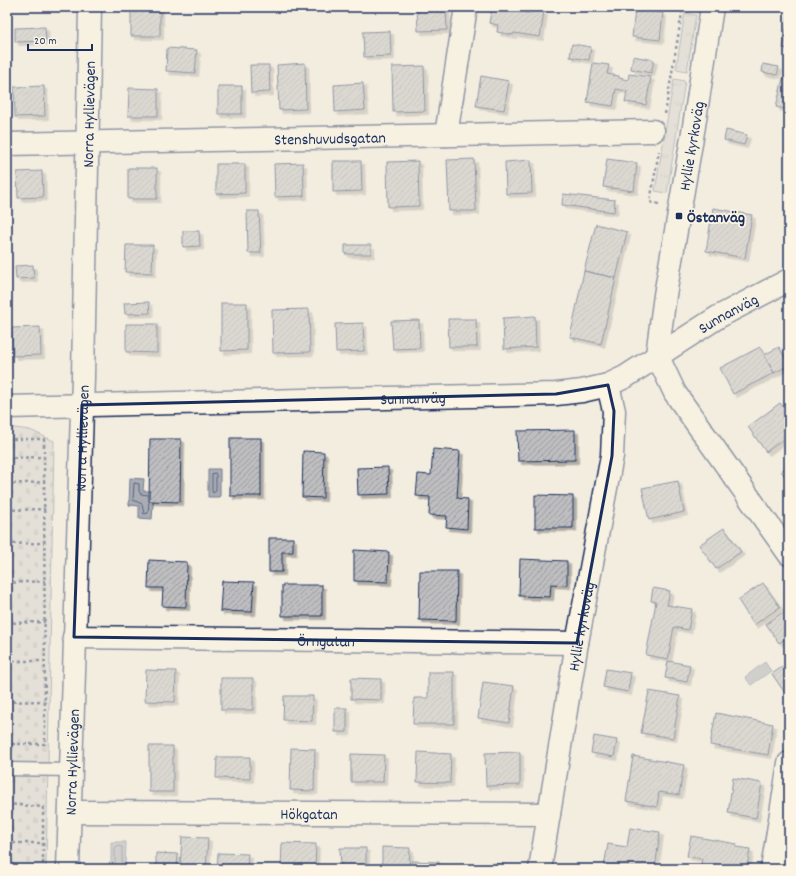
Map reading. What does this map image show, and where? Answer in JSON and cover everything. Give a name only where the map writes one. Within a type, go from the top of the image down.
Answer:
[{"type":"street","name":"Norra Hyllievägen","points":[[68,869],[82,405],[90,7]]},
{"type":"street","points":[[446,135],[466,7]]},
{"type":"street","name":"Hyllie kyrkoväg","points":[[657,355],[665,295],[694,126],[712,7]]},
{"type":"street","name":"Stenshuvudsgatan","points":[[7,144],[659,132]]},
{"type":"street","name":"Sunnanväg","points":[[7,407],[556,394],[582,392],[608,385],[625,377],[718,317],[789,280]]},
{"type":"street","points":[[657,355],[675,393],[789,554]]},
{"type":"street","name":"Hyllie kyrkoväg","points":[[540,869],[577,643],[612,456],[614,412],[608,385]]},
{"type":"street","name":"Örngatan","points":[[74,637],[577,643]]},
{"type":"street","points":[[772,869],[789,763]]},
{"type":"street","name":"Hökgatan","points":[[70,812],[549,814]]},
{"type":"lane","points":[[7,769],[72,770]]},
{"type":"path","points":[[661,205],[650,202],[659,132],[683,7]]},
{"type":"path","points":[[7,439],[44,439],[45,509],[44,744],[7,744]]},
{"type":"path","points":[[7,458],[44,458]]},
{"type":"path","points":[[7,484],[44,482]]},
{"type":"path","points":[[7,510],[45,509]]},
{"type":"path","points":[[7,544],[44,544]]},
{"type":"path","points":[[7,583],[45,581]]},
{"type":"path","points":[[7,623],[45,622]]},
{"type":"path","points":[[7,662],[45,661]]},
{"type":"path","points":[[7,702],[44,701]]},
{"type":"path","points":[[7,804],[43,807],[43,869]]},
{"type":"path","points":[[7,843],[43,843]]},
{"type":"highlighted area","points":[[608,385],[614,411],[612,456],[577,643],[74,637],[82,405],[556,394]]},
{"type":"green space","points":[[685,13],[696,15],[687,71],[676,69]]},
{"type":"green space","points":[[674,79],[685,81],[667,193],[655,191]]},
{"type":"green space","points":[[7,427],[30,430],[54,441],[46,869],[7,869]]},
{"type":"water","points":[[208,469],[220,469],[220,497],[208,497]]},
{"type":"water","points":[[130,478],[144,479],[143,491],[154,491],[152,519],[139,518],[139,506],[129,505]]},
{"type":"water","points":[[765,662],[771,671],[751,685],[745,677]]},
{"type":"water","points":[[111,842],[126,842],[125,869],[111,869]]},
{"type":"building","points":[[417,7],[446,7],[447,30],[418,31]]},
{"type":"building","points":[[492,7],[518,7],[517,11],[529,13],[529,10],[544,12],[540,37],[497,32],[498,25],[489,23]]},
{"type":"building","points":[[131,8],[160,8],[160,36],[131,36]]},
{"type":"building","points":[[635,9],[663,13],[660,40],[632,37]]},
{"type":"building","points":[[789,13],[789,49],[783,48]]},
{"type":"building","points":[[45,27],[46,41],[15,42],[15,28]]},
{"type":"building","points":[[390,31],[391,56],[364,57],[363,32]]},
{"type":"building","points":[[572,44],[591,47],[589,60],[570,57]]},
{"type":"building","points":[[167,48],[197,50],[195,73],[166,71]]},
{"type":"building","points":[[633,56],[654,60],[651,73],[631,69]]},
{"type":"building","points":[[305,63],[306,109],[279,110],[277,65]]},
{"type":"building","points":[[593,63],[609,65],[607,74],[619,76],[619,78],[628,80],[629,74],[651,77],[646,105],[625,102],[627,91],[616,89],[613,106],[587,102]]},
{"type":"building","points":[[763,64],[779,67],[777,75],[762,72]]},
{"type":"building","points":[[250,65],[269,65],[270,92],[251,93]]},
{"type":"building","points":[[424,66],[425,111],[393,112],[392,67]]},
{"type":"building","points":[[481,76],[509,81],[504,110],[476,106]]},
{"type":"building","points":[[783,78],[789,79],[789,110],[776,107]]},
{"type":"building","points":[[363,83],[365,110],[335,112],[334,85]]},
{"type":"building","points":[[44,86],[45,116],[15,117],[14,87]]},
{"type":"building","points":[[218,86],[242,86],[242,114],[218,114]]},
{"type":"building","points":[[129,88],[158,89],[158,116],[128,116]]},
{"type":"building","points":[[726,130],[747,135],[744,145],[724,140]]},
{"type":"building","points":[[474,159],[476,211],[449,211],[447,160]]},
{"type":"building","points":[[607,159],[637,163],[634,191],[603,187]]},
{"type":"building","points":[[531,160],[532,193],[506,194],[505,162]]},
{"type":"building","points":[[333,161],[361,161],[362,191],[333,192]]},
{"type":"building","points":[[418,161],[419,206],[388,207],[387,162]]},
{"type":"building","points":[[303,163],[304,196],[275,197],[274,164]]},
{"type":"building","points":[[216,164],[245,164],[245,193],[216,194]]},
{"type":"building","points":[[128,168],[157,168],[157,199],[128,199]]},
{"type":"building","points":[[42,171],[43,197],[18,198],[17,172]]},
{"type":"building","points":[[563,194],[615,200],[614,212],[562,205]]},
{"type":"building","points":[[713,208],[752,215],[745,258],[706,251]]},
{"type":"building","points":[[247,211],[259,211],[261,253],[248,253]]},
{"type":"building","points":[[596,224],[627,232],[616,278],[584,271]]},
{"type":"building","points":[[183,231],[199,231],[200,246],[183,247]]},
{"type":"building","points":[[126,245],[153,245],[152,273],[125,272]]},
{"type":"building","points":[[345,245],[371,245],[371,254],[345,254]]},
{"type":"building","points":[[33,265],[34,278],[16,279],[15,266]]},
{"type":"building","points":[[584,271],[616,278],[601,344],[570,337]]},
{"type":"building","points":[[149,302],[150,313],[125,314],[124,303]]},
{"type":"building","points":[[221,303],[247,303],[247,350],[221,351]]},
{"type":"building","points":[[309,309],[310,352],[273,353],[272,310]]},
{"type":"building","points":[[535,316],[536,347],[504,349],[503,318]]},
{"type":"building","points":[[448,319],[476,319],[477,347],[449,347]]},
{"type":"building","points":[[419,320],[420,348],[393,349],[391,321]]},
{"type":"building","points":[[363,323],[364,351],[336,352],[335,324]]},
{"type":"building","points":[[126,324],[157,324],[157,353],[126,352]]},
{"type":"building","points":[[40,327],[41,355],[13,356],[12,328]]},
{"type":"building","points":[[760,347],[774,373],[733,394],[720,368]]},
{"type":"building","points":[[779,347],[789,365],[774,373],[764,355]]},
{"type":"building","points":[[780,403],[789,414],[789,435],[766,452],[748,427]]},
{"type":"building","points":[[575,430],[575,460],[518,461],[517,431]]},
{"type":"building","points":[[230,438],[261,438],[261,496],[230,496]]},
{"type":"building","points":[[150,439],[181,439],[180,502],[149,501]]},
{"type":"building","points":[[433,449],[460,451],[457,498],[468,499],[467,529],[446,527],[447,516],[429,515],[430,497],[416,496],[418,474],[431,475]]},
{"type":"building","points":[[303,451],[324,452],[323,498],[302,497]]},
{"type":"building","points":[[789,465],[789,482],[781,471]]},
{"type":"building","points":[[388,467],[389,494],[358,495],[357,468]]},
{"type":"building","points":[[678,481],[684,512],[649,520],[642,488]]},
{"type":"building","points":[[535,495],[573,496],[573,528],[535,528]]},
{"type":"building","points":[[724,528],[741,552],[716,569],[699,545]]},
{"type":"building","points":[[269,538],[293,538],[293,552],[282,552],[282,572],[269,572]]},
{"type":"building","points":[[354,550],[389,552],[388,582],[354,581]]},
{"type":"building","points":[[520,559],[567,561],[567,585],[551,584],[550,597],[519,596]]},
{"type":"building","points":[[149,560],[187,562],[186,607],[162,606],[163,588],[148,588]]},
{"type":"building","points":[[420,571],[457,571],[456,621],[419,620]]},
{"type":"building","points":[[222,581],[254,582],[252,612],[220,611]]},
{"type":"building","points":[[763,583],[780,607],[754,625],[738,600]]},
{"type":"building","points":[[282,585],[322,585],[322,616],[282,616]]},
{"type":"building","points":[[653,588],[670,591],[667,605],[692,609],[688,630],[674,627],[668,659],[646,655],[656,602],[651,601]]},
{"type":"building","points":[[786,610],[789,614],[789,636],[779,643],[766,624]]},
{"type":"building","points":[[668,661],[690,665],[687,682],[665,678]]},
{"type":"building","points":[[789,662],[789,695],[787,696],[772,674]]},
{"type":"building","points":[[606,669],[631,673],[628,692],[603,687]]},
{"type":"building","points":[[146,670],[176,671],[175,702],[145,701]]},
{"type":"building","points":[[428,672],[454,672],[454,724],[413,724],[414,698],[428,698]]},
{"type":"building","points":[[221,678],[253,678],[253,710],[221,710]]},
{"type":"building","points":[[351,678],[381,679],[381,700],[351,699]]},
{"type":"building","points":[[483,682],[514,686],[509,723],[478,718]]},
{"type":"building","points":[[649,691],[680,696],[673,738],[641,733]]},
{"type":"building","points":[[284,696],[313,696],[312,721],[283,720]]},
{"type":"building","points":[[335,708],[347,708],[347,732],[335,732]]},
{"type":"building","points":[[716,713],[773,724],[768,755],[710,745]]},
{"type":"building","points":[[594,736],[617,740],[614,757],[591,753]]},
{"type":"building","points":[[149,746],[173,746],[173,792],[149,792]]},
{"type":"building","points":[[291,748],[315,749],[314,791],[290,790]]},
{"type":"building","points":[[418,752],[451,754],[450,783],[417,782]]},
{"type":"building","points":[[520,752],[520,785],[486,786],[485,753]]},
{"type":"building","points":[[351,754],[384,755],[383,782],[351,782]]},
{"type":"building","points":[[633,756],[684,765],[679,795],[659,792],[657,807],[626,801]]},
{"type":"building","points":[[217,757],[250,757],[250,779],[216,778]]},
{"type":"building","points":[[733,778],[762,783],[756,818],[728,813]]},
{"type":"building","points":[[630,828],[660,832],[655,869],[621,869],[604,866],[608,844],[627,847]]},
{"type":"building","points":[[691,836],[737,844],[736,847],[750,849],[747,869],[733,867],[733,869],[700,869],[702,859],[687,856]]},
{"type":"building","points":[[182,837],[208,838],[206,869],[180,869]]},
{"type":"building","points":[[282,843],[316,844],[315,869],[281,869]]},
{"type":"building","points":[[382,847],[410,848],[409,869],[382,869]]},
{"type":"building","points":[[340,848],[366,848],[366,869],[341,869]]},
{"type":"building","points":[[156,853],[178,854],[177,869],[156,869]]},
{"type":"building","points":[[218,853],[248,854],[247,869],[217,869]]},
{"type":"building","points":[[412,861],[439,862],[439,869],[412,869]]},
{"type":"building","points":[[474,864],[503,864],[503,869],[474,869]]},
{"type":"place","name":"Östanväg","points":[[679,216]]}]
